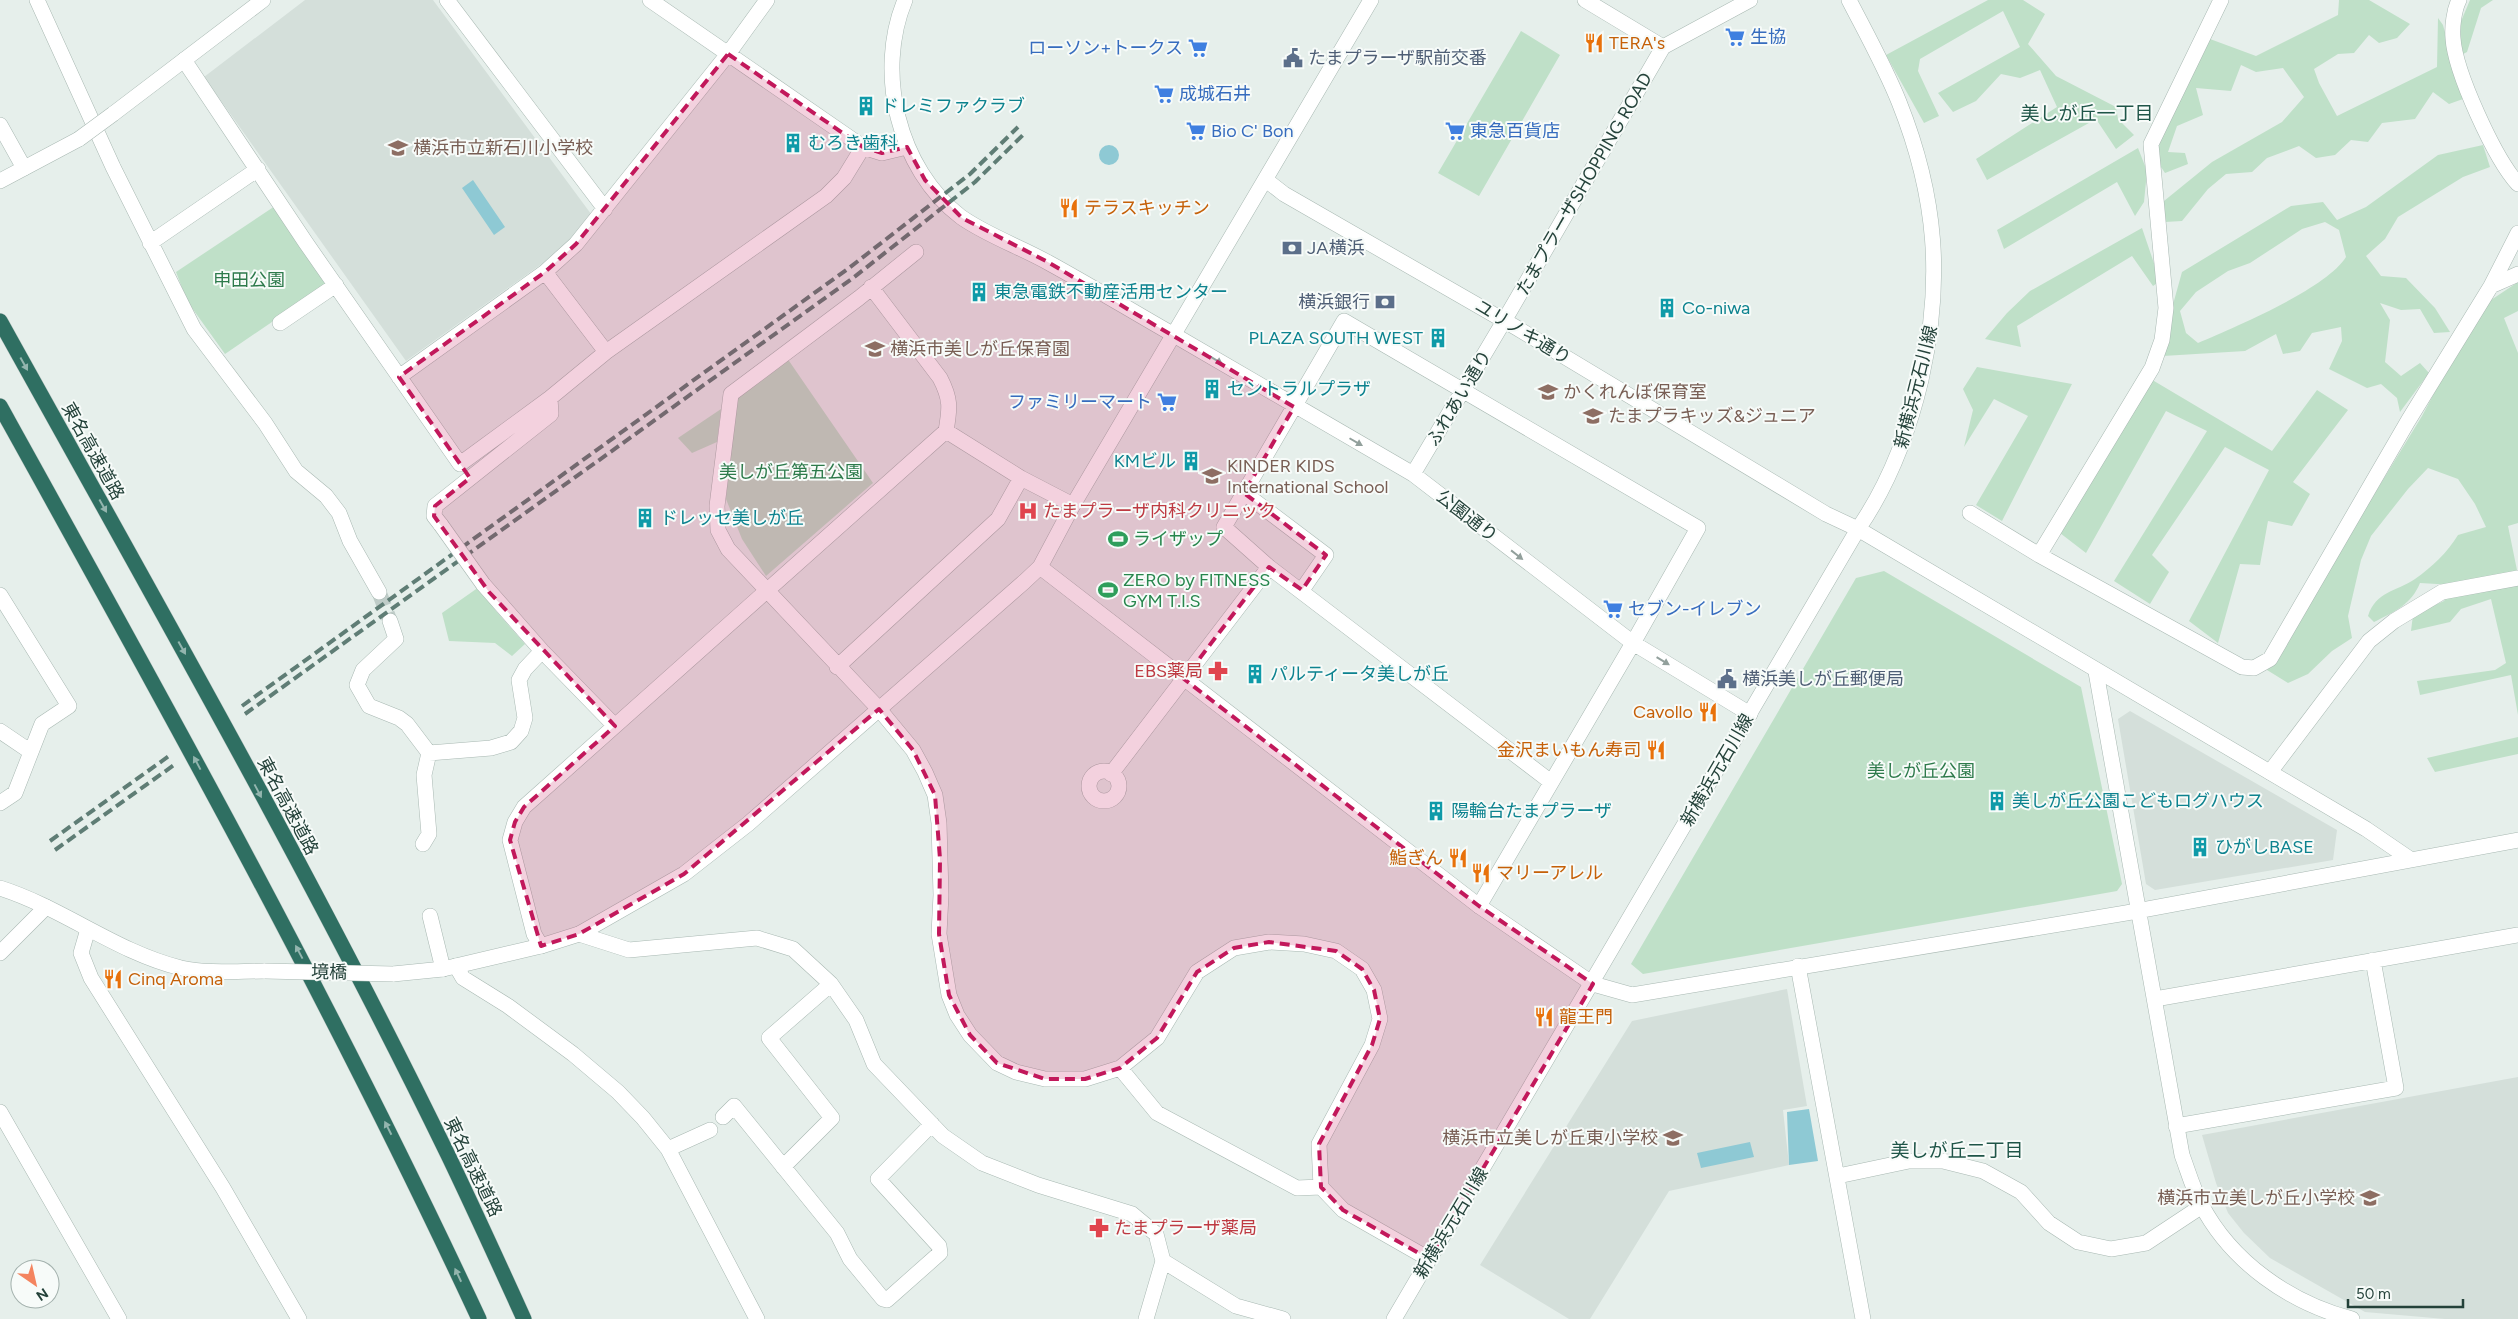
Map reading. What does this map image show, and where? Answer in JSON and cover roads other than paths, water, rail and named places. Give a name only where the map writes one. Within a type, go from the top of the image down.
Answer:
[{"type":"highway","name":"東名高速道路","points":[[0,321],[186,657],[340,944],[447,1154],[524,1319]]},
{"type":"highway","points":[[0,406],[303,960],[410,1170],[479,1319]]},
{"type":"street","points":[[37,0],[150,243],[194,330],[265,423],[296,470],[326,496],[339,513],[350,541],[379,592]]},
{"type":"street","points":[[0,180],[79,138],[263,0]]},
{"type":"street","points":[[447,0],[605,209]]},
{"type":"street","points":[[650,0],[863,147],[882,153],[907,147]]},
{"type":"street","points":[[399,377],[545,272],[576,244],[728,54],[768,0]]},
{"type":"street","name":"公園通り","points":[[905,0],[895,31],[893,51],[895,93],[907,147],[925,180],[962,218],[1046,261],[1174,334],[1294,407],[1413,474],[1633,644],[1750,714]]},
{"type":"street","points":[[1371,0],[1073,506],[1040,567],[1479,906],[1593,984],[1632,995],[2139,911],[2518,840]]},
{"type":"street","points":[[1585,0],[1663,47],[1750,0]]},
{"type":"street","name":"新横浜元石川線","points":[[1394,1319],[1593,984],[1858,529],[1877,502],[1899,455],[1915,406],[1930,338],[1934,308],[1934,254],[1929,202],[1917,155],[1899,102],[1849,0]]},
{"type":"street","points":[[2039,555],[2152,368],[2162,340],[2166,308],[2151,144],[2221,0]]},
{"type":"street","points":[[2459,0],[2452,37],[2458,65],[2485,130],[2506,172],[2518,184]]},
{"type":"street","name":"たまプラーザSHOPPING ROAD","points":[[1504,321],[1663,47]]},
{"type":"street","points":[[184,60],[460,464],[550,398],[606,352],[826,196],[844,178],[863,147]]},
{"type":"street","points":[[0,125],[24,168]]},
{"type":"street","points":[[150,243],[258,169]]},
{"type":"street","name":"ユリノキ通り","points":[[1266,180],[1284,194],[1504,321],[1826,514],[1858,529],[2096,672],[2270,772],[2366,829],[2410,859]]},
{"type":"street","points":[[1970,513],[2039,555],[2242,667],[2254,668],[2270,659],[2408,421],[2491,286],[2518,233]]},
{"type":"street","points":[[916,252],[859,298],[731,394],[716,506],[718,530],[728,549],[878,709],[913,750],[935,794],[940,868],[939,934],[949,995],[957,1015],[970,1036],[997,1063],[1016,1072],[1045,1079],[1085,1079],[1120,1068],[1157,1038],[1197,972],[1234,948],[1269,942],[1304,944],[1336,951],[1362,969],[1374,990],[1380,1019],[1372,1045],[1319,1144],[1321,1187],[1343,1210],[1429,1260]]},
{"type":"street","points":[[545,272],[606,352]]},
{"type":"street","points":[[2491,286],[2518,274]]},
{"type":"street","points":[[280,323],[336,285]]},
{"type":"street","points":[[541,946],[534,934],[510,840],[514,822],[524,807],[946,431],[950,405],[947,392],[940,378],[871,287]]},
{"type":"street","points":[[1479,906],[1633,644],[1698,528],[1344,321],[1224,527],[1269,567],[1302,590],[1551,782]]},
{"type":"street","name":"ふれあい通り","points":[[1413,474],[1504,321]]},
{"type":"street","points":[[550,398],[551,414],[435,506],[434,516],[483,584],[542,651],[616,726]]},
{"type":"street","points":[[946,431],[1021,478],[1073,506]]},
{"type":"street","points":[[837,667],[998,519],[1021,478]]},
{"type":"street","points":[[1244,494],[1326,555],[1302,590]]},
{"type":"street","name":"境橋","points":[[0,888],[46,907],[145,956],[181,968],[221,972],[265,971],[392,974],[449,968],[541,946],[579,934],[684,874],[748,824],[1040,567]]},
{"type":"street","points":[[1111,774],[1269,567]]},
{"type":"street","points":[[2270,772],[2369,641],[2394,621],[2442,592],[2518,578]]},
{"type":"street","points":[[0,595],[69,706],[42,724],[15,793],[0,803]]},
{"type":"street","points":[[390,621],[396,639],[363,670],[359,677],[359,690],[369,706],[399,718],[407,724],[429,753],[424,775],[429,834],[423,844]]},
{"type":"street","points":[[429,753],[491,748],[511,742],[521,732],[525,718],[520,680],[525,669],[542,651]]},
{"type":"street","points":[[2096,672],[2176,1126],[2182,1155],[2202,1206],[2234,1249],[2261,1276],[2302,1301],[2352,1319]]},
{"type":"street","points":[[0,732],[31,752]]},
{"type":"street","points":[[0,953],[46,907]]},
{"type":"street","points":[[430,916],[449,968],[508,1006],[618,1092],[668,1149],[757,1319]]},
{"type":"street","points":[[88,929],[81,954],[91,978],[223,1188],[298,1319]]},
{"type":"street","points":[[579,934],[629,950],[757,938],[793,949],[831,984],[856,1020],[874,1064],[943,1136],[982,1163],[1038,1185],[1132,1214],[1156,1234],[1163,1261],[1146,1319]]},
{"type":"street","points":[[2155,999],[2518,935]]},
{"type":"street","points":[[2176,1126],[2396,1088],[2373,960]]},
{"type":"street","points":[[1798,966],[1863,1319]]},
{"type":"street","points":[[783,1167],[832,1118],[769,1038],[831,984]]},
{"type":"street","points":[[1120,1068],[1157,1113],[1297,1188],[1321,1187]]},
{"type":"street","points":[[723,1116],[734,1106],[837,1233],[850,1259],[883,1299],[888,1300],[940,1253],[939,1246],[878,1179],[932,1124]]},
{"type":"street","points":[[0,1112],[119,1319]]},
{"type":"street","points":[[668,1149],[710,1130]]},
{"type":"street","points":[[1838,1176],[1908,1161],[1943,1161],[1983,1171],[2021,1192],[2049,1223],[2078,1242],[2111,1248],[2146,1242],[2202,1206]]},
{"type":"street","points":[[1163,1261],[1236,1306],[1283,1319]]},
{"type":"water","points":[[1109,145],[1116,148],[1119,155],[1116,162],[1109,165],[1102,162],[1099,155],[1102,148]]},
{"type":"water","points":[[473,180],[505,227],[494,235],[462,188]]},
{"type":"water","points":[[1809,1109],[1818,1161],[1789,1165],[1787,1112]]},
{"type":"water","points":[[1750,1142],[1754,1157],[1701,1168],[1697,1153]]},
{"type":"tunnel","points":[[379,592],[390,621]]},
{"type":"railway","points":[[242,706],[849,268],[970,174],[1018,127]]},
{"type":"railway","points":[[245,714],[853,278],[975,182],[1025,133]]},
{"type":"railway","points":[[50,841],[169,756]]},
{"type":"railway","points":[[55,850],[174,765]]},
{"type":"place","name":"生協","points":[[1735,37]]},
{"type":"place","name":"TERA's","points":[[1594,43]]},
{"type":"place","name":"ローソン+トークス","points":[[1198,48]]},
{"type":"place","name":"たまプラーザ駅前交番","points":[[1293,58]]},
{"type":"place","name":"成城石井","points":[[1164,94]]},
{"type":"place","name":"ドレミファクラブ","points":[[866,106]]},
{"type":"place","name":"Bio C' Bon","points":[[1196,131]]},
{"type":"place","name":"東急百貨店","points":[[1455,131]]},
{"type":"place","name":"むろき歯科","points":[[793,143]]},
{"type":"place","name":"横浜市立新石川小学校","points":[[398,148]]},
{"type":"place","name":"テラスキッチン","points":[[1069,208]]},
{"type":"place","name":"JA横浜","points":[[1292,248]]},
{"type":"place","name":"東急電鉄不動産活用センター","points":[[979,292]]},
{"type":"place","name":"横浜銀行","points":[[1385,302]]},
{"type":"place","name":"Co-niwa","points":[[1667,308]]},
{"type":"place","name":"PLAZA SOUTH WEST","points":[[1438,338]]},
{"type":"place","name":"横浜市美しが丘保育園","points":[[875,349]]},
{"type":"place","name":"セントラルプラザ","points":[[1212,389]]},
{"type":"place","name":"かくれんぼ保育室","points":[[1548,392]]},
{"type":"place","name":"ファミリーマート","points":[[1167,402]]},
{"type":"place","name":"たまプラキッズ&ジュニア","points":[[1593,416]]},
{"type":"place","name":"KMビル","points":[[1191,461]]},
{"type":"place","name":"KINDER KIDS International School","points":[[1212,476]]},
{"type":"place","name":"たまプラーザ内科クリニック","points":[[1028,511]]},
{"type":"place","name":"ドレッセ美しが丘","points":[[645,518]]},
{"type":"place","name":"ライザップ","points":[[1118,539]]},
{"type":"place","name":"ZERO by FITNESS GYM T.I.S","points":[[1108,590]]},
{"type":"place","name":"セブン-イレブン","points":[[1613,609]]},
{"type":"place","name":"EBS薬局","points":[[1218,671]]},
{"type":"place","name":"パルティータ美しが丘","points":[[1255,674]]},
{"type":"place","name":"横浜美しが丘郵便局","points":[[1727,679]]},
{"type":"place","name":"Cavollo","points":[[1708,712]]},
{"type":"place","name":"金沢まいもん寿司","points":[[1656,750]]},
{"type":"place","name":"美しが丘公園こどもログハウス","points":[[1997,801]]},
{"type":"place","name":"陽輪台たまプラーザ","points":[[1436,811]]},
{"type":"place","name":"ひがしBASE","points":[[2200,847]]},
{"type":"place","name":"鮨ぎん","points":[[1458,858]]},
{"type":"place","name":"マリーアレル","points":[[1481,873]]},
{"type":"place","name":"Cinq Aroma","points":[[113,979]]},
{"type":"place","name":"龍王門","points":[[1544,1017]]},
{"type":"place","name":"横浜市立美しが丘東小学校","points":[[1673,1138]]},
{"type":"place","name":"横浜市立美しが丘小学校","points":[[2370,1198]]},
{"type":"place","name":"たまプラーザ薬局","points":[[1099,1228]]},
{"type":"district","name":"美しが丘一丁目","points":[[2087,113]]},
{"type":"district","name":"美しが丘二丁目","points":[[1957,1150]]},
{"type":"park label","name":"申田公園","points":[[249,280]]},
{"type":"park label","name":"美しが丘第五公園","points":[[791,472]]},
{"type":"park label","name":"美しが丘公園","points":[[1921,771]]}]
